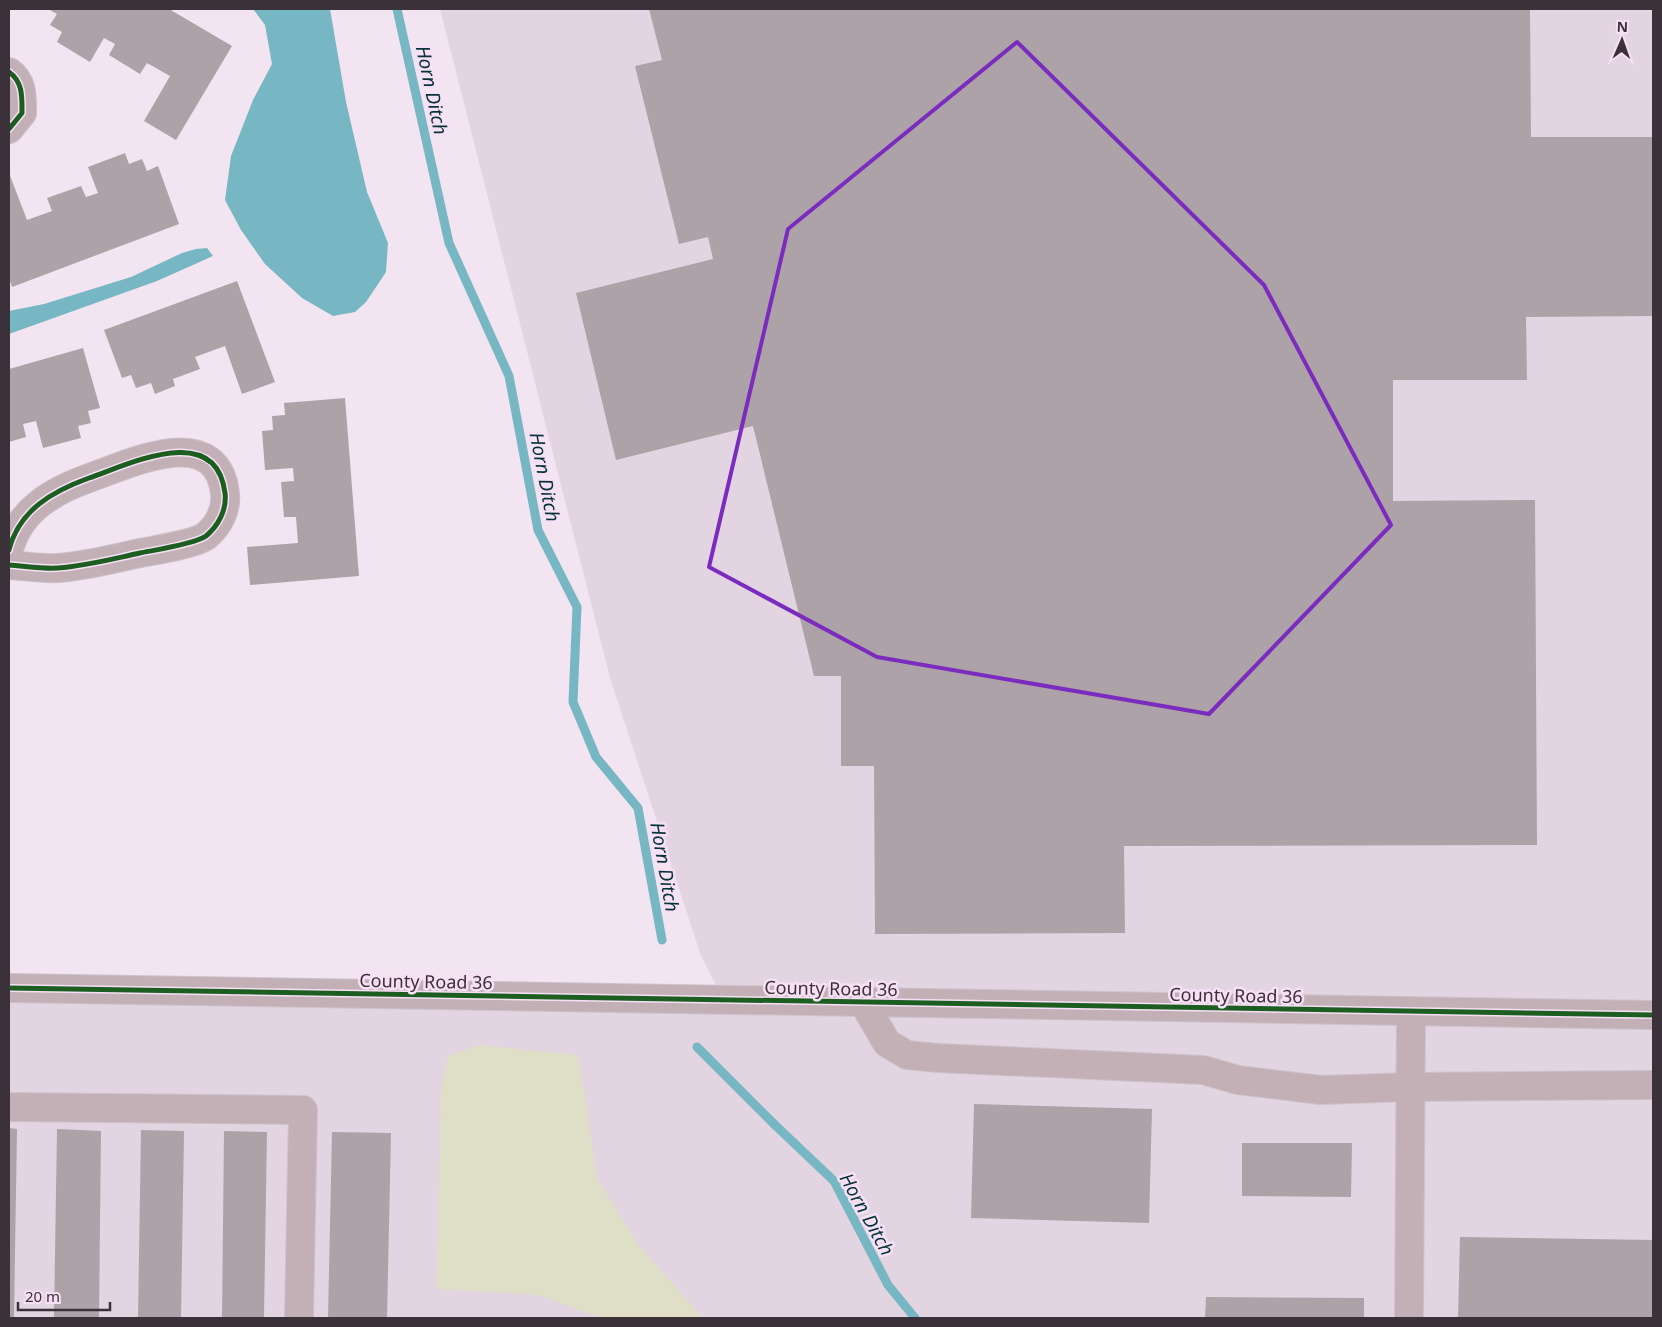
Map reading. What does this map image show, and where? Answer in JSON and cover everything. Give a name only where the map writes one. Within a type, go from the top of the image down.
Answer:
[{"type":"street","points":[[9,72],[22,89],[22,113],[9,129]]},
{"type":"street","points":[[9,550],[12,536],[28,512],[49,496],[75,483],[150,457],[170,452],[185,451],[203,458],[216,468],[223,481],[226,497],[224,512],[216,526],[204,538],[172,547],[81,566],[55,568],[9,565]]},
{"type":"street","name":"County Road 36","points":[[9,988],[1653,1015]]},
{"type":"street","points":[[864,1002],[887,1043],[907,1055],[1203,1070],[1238,1080],[1321,1090],[1412,1087],[1653,1085]]},
{"type":"street","points":[[1409,1318],[1411,1012]]},
{"type":"street","points":[[9,1107],[303,1110],[299,1318]]},
{"type":"highlighted area","points":[[1017,42],[1264,285],[1391,525],[1209,714],[877,657],[709,567],[788,229]]},
{"type":"shaded area","points":[[440,9],[1653,9],[1653,1318],[9,1318],[9,988],[723,999],[701,956],[610,678]]},
{"type":"green space","points":[[479,1045],[577,1055],[597,1178],[637,1243],[703,1318],[602,1318],[538,1295],[437,1289],[441,1090],[448,1056]]},
{"type":"water","points":[[253,9],[330,9],[346,102],[367,192],[388,243],[386,272],[366,302],[355,312],[333,316],[302,298],[265,264],[241,230],[225,200],[231,156],[253,100],[272,64],[265,25]]},
{"type":"water","points":[[207,248],[213,256],[157,281],[9,334],[9,311],[44,304],[131,277],[182,253]]},
{"type":"building","points":[[48,9],[169,9],[232,46],[176,140],[144,121],[170,76],[147,63],[140,74],[109,55],[115,44],[104,38],[90,62],[57,42],[62,32],[50,25],[57,14]]},
{"type":"building","points":[[649,9],[1530,9],[1531,137],[1653,137],[1653,316],[1526,317],[1527,380],[1393,380],[1393,501],[1535,500],[1537,845],[1124,846],[1125,933],[875,934],[874,766],[841,766],[841,676],[814,676],[753,426],[616,460],[576,293],[713,259],[708,237],[679,244],[635,66],[662,60]]},
{"type":"building","points":[[125,153],[129,164],[142,159],[147,171],[158,166],[179,224],[12,287],[9,278],[9,173],[27,220],[52,211],[47,198],[81,186],[86,197],[98,193],[88,167]]},
{"type":"building","points":[[237,281],[275,382],[242,394],[225,346],[195,357],[200,369],[173,379],[175,386],[155,394],[151,383],[136,388],[131,375],[122,378],[104,330]]},
{"type":"building","points":[[83,348],[100,408],[88,411],[91,423],[78,426],[81,438],[43,448],[36,421],[23,424],[26,437],[9,442],[9,369]]},
{"type":"building","points":[[345,398],[359,576],[250,585],[247,547],[298,543],[296,517],[284,517],[281,482],[294,481],[293,468],[265,470],[262,431],[273,430],[272,416],[285,415],[284,403]]},
{"type":"building","points":[[974,1104],[1152,1109],[1149,1223],[971,1218]]},
{"type":"building","points":[[9,1128],[17,1129],[14,1318],[9,1318]]},
{"type":"building","points":[[57,1129],[101,1131],[99,1318],[54,1318]]},
{"type":"building","points":[[141,1130],[184,1131],[181,1318],[138,1318]]},
{"type":"building","points":[[224,1131],[267,1132],[264,1318],[222,1318]]},
{"type":"building","points":[[332,1132],[391,1133],[387,1318],[328,1318]]},
{"type":"building","points":[[1242,1143],[1352,1143],[1351,1197],[1242,1196]]},
{"type":"building","points":[[1460,1237],[1653,1240],[1653,1318],[1458,1318]]},
{"type":"building","points":[[1206,1297],[1364,1298],[1364,1318],[1205,1318]]},
{"type":"waterway","name":"Horn Ditch","points":[[397,9],[449,243],[509,376],[538,530],[577,607],[573,702],[596,757],[638,808],[662,940]]},
{"type":"waterway","name":"Horn Ditch","points":[[697,1047],[834,1181],[888,1285],[915,1318]]},
{"type":"cycle path","points":[[9,72],[17,80],[22,96],[22,113],[9,129]]},
{"type":"cycle path","points":[[9,550],[21,524],[39,504],[76,483],[126,464],[169,453],[189,453],[206,458],[218,471],[225,493],[225,505],[221,517],[214,527],[201,539],[79,566],[40,568],[9,565]]},
{"type":"cycle path","points":[[9,988],[1653,1015]]}]
